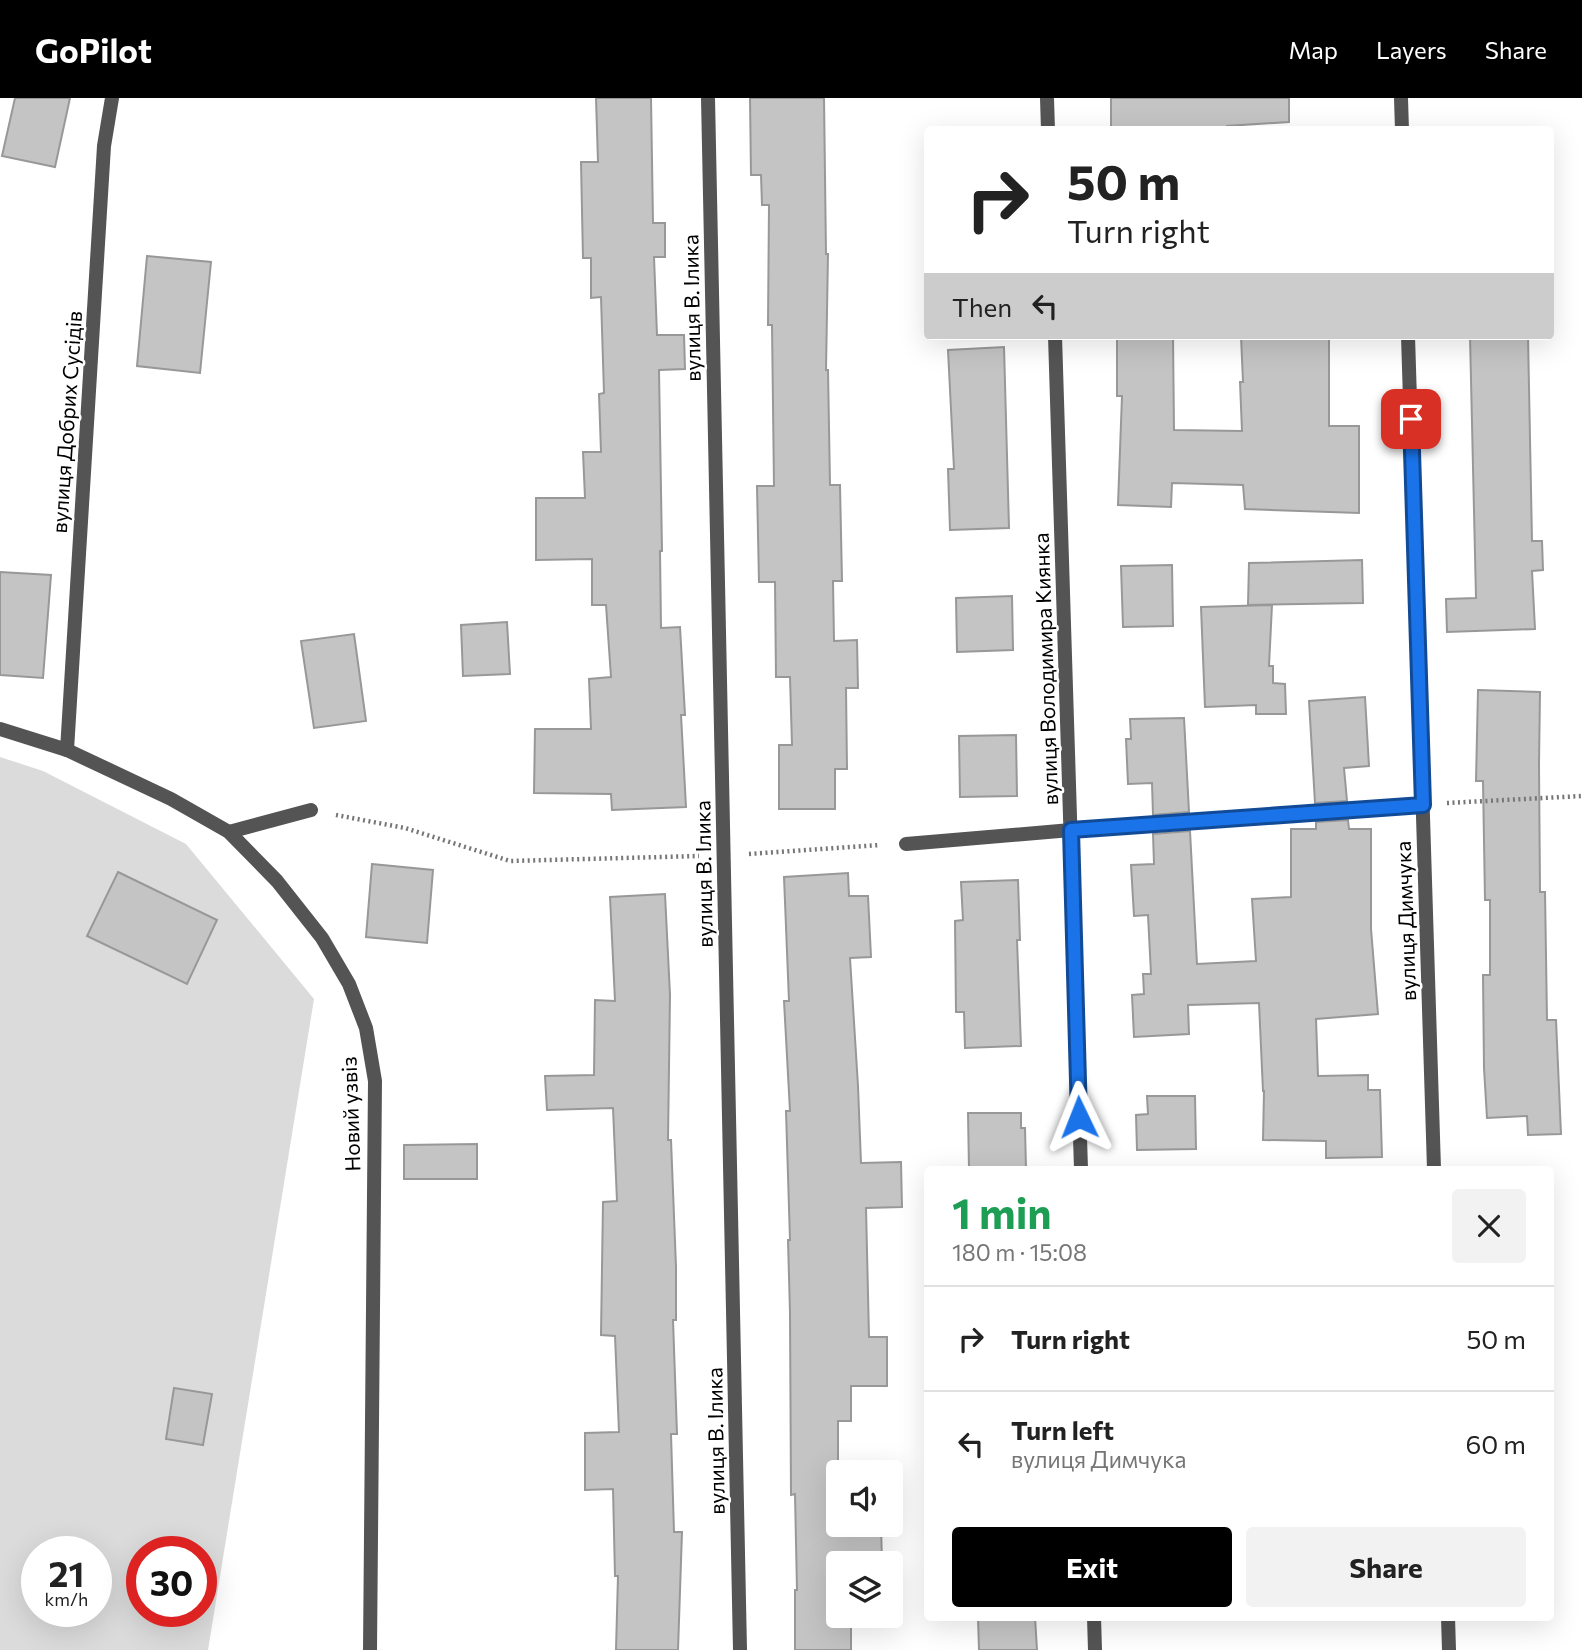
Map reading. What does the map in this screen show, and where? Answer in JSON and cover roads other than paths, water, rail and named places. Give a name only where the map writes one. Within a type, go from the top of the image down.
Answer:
[{"type":"street","name":"вулиця Добрих Сусідів","points":[[67,750],[104,146],[112,98]]},
{"type":"street","name":"вулиця В. Ілика","points":[[708,98],[740,1650]]},
{"type":"street","points":[[1047,98],[1048,126]]},
{"type":"street","points":[[1401,98],[1402,126]]},
{"type":"street","name":"вулиця Володимира Киянка","points":[[1055,340],[1081,1166]]},
{"type":"street","name":"вулиця Димчука","points":[[1408,340],[1434,1166]]},
{"type":"street","name":"Новий узвіз","points":[[0,729],[67,750],[171,799],[229,832],[277,881],[322,938],[349,985],[366,1028],[375,1081],[370,1650]]},
{"type":"street","points":[[906,844],[1423,805]]},
{"type":"street","points":[[229,832],[311,810]]},
{"type":"street","points":[[1094,1621],[1095,1650]]},
{"type":"street","points":[[1448,1621],[1449,1650]]}]
